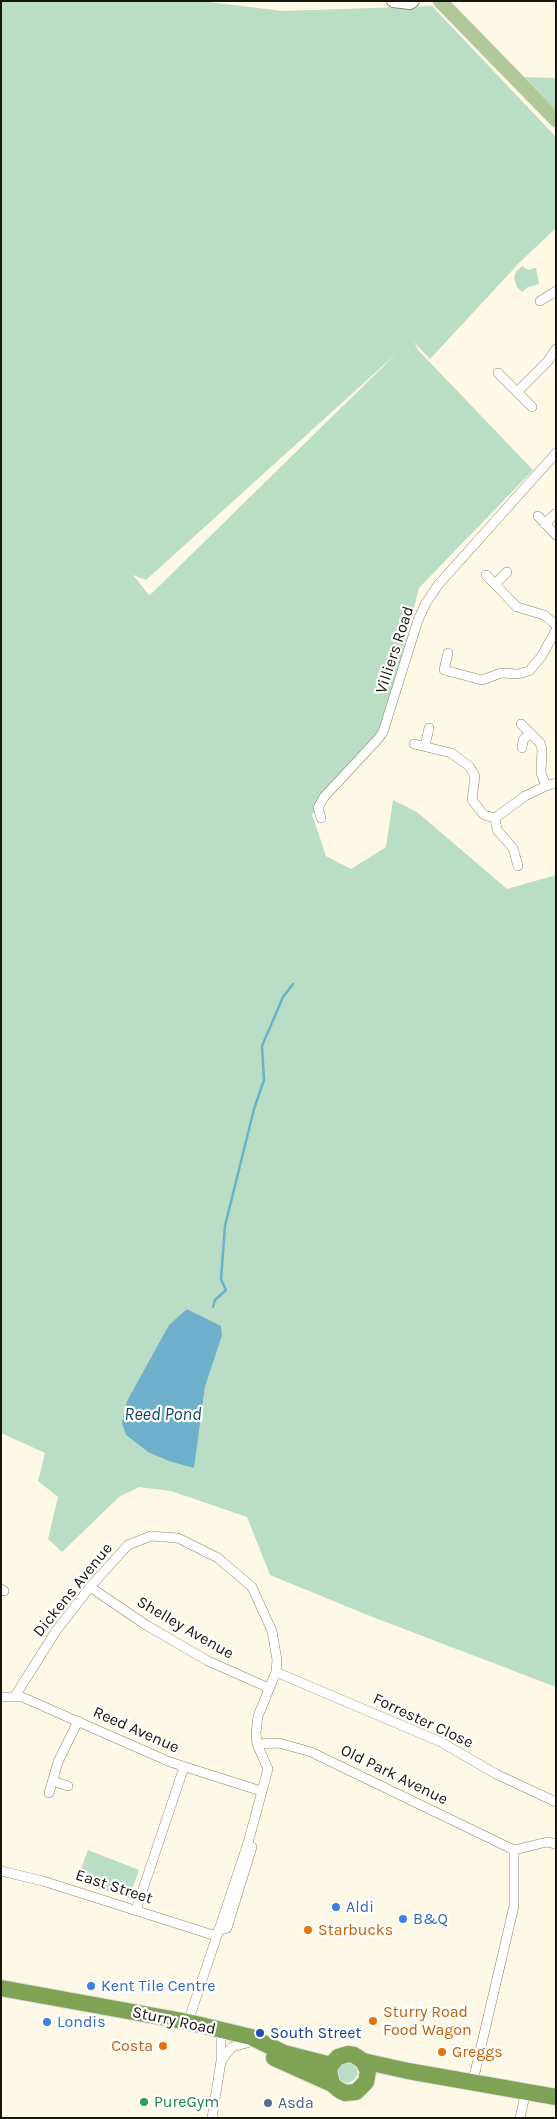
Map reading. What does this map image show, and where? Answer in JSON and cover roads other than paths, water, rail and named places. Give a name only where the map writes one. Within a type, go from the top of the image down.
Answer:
[{"type":"highway","name":"Sturry Road","points":[[1,1988],[188,2022],[251,2037],[284,2053],[331,2065],[338,2057],[348,2054],[354,2055],[363,2061],[408,2071],[556,2097]]},
{"type":"highway","name":"Sturry Road","points":[[225,2032],[289,2066],[332,2084],[339,2090],[352,2093],[360,2090],[366,2082],[380,2074],[408,2071]]},
{"type":"highway","points":[[363,2061],[368,2071],[366,2082]]},
{"type":"highway","points":[[331,2065],[330,2078],[332,2084]]},
{"type":"main road","points":[[440,1],[556,120]]},
{"type":"street","points":[[393,1],[410,3],[413,1]]},
{"type":"street","points":[[540,301],[556,291]]},
{"type":"street","points":[[517,392],[548,361],[556,349]]},
{"type":"street","points":[[498,373],[532,407]]},
{"type":"street","name":"Villiers Road","points":[[322,818],[318,808],[324,797],[383,732],[418,620],[438,585],[556,453]]},
{"type":"street","points":[[545,524],[555,514]]},
{"type":"street","points":[[538,516],[556,535]]},
{"type":"street","points":[[495,584],[508,572]]},
{"type":"street","points":[[486,575],[517,607],[544,615],[556,625]]},
{"type":"street","points":[[448,653],[444,670],[482,680],[501,673],[518,674],[529,671],[541,657],[556,630]]},
{"type":"street","points":[[521,724],[537,739],[542,748],[540,765],[546,786]]},
{"type":"street","points":[[425,746],[430,728]]},
{"type":"street","points":[[522,748],[522,740],[530,733]]},
{"type":"street","points":[[414,744],[451,753],[469,766],[475,776],[472,800],[484,815],[495,818]]},
{"type":"street","points":[[495,818],[525,796],[556,783]]},
{"type":"street","points":[[495,818],[497,830],[513,848],[518,866]]},
{"type":"street","name":"Dickens Avenue","points":[[15,1696],[56,1631],[90,1587],[128,1545],[151,1536],[178,1538],[218,1558],[252,1588],[272,1631],[278,1660],[276,1672]]},
{"type":"street","name":"Shelley Avenue","points":[[90,1587],[146,1625],[208,1661],[268,1688]]},
{"type":"street","points":[[188,2022],[248,1843],[268,1769],[257,1744],[258,1716],[276,1672]]},
{"type":"street","name":"Forrester Close","points":[[276,1672],[441,1742],[496,1774],[556,1802]]},
{"type":"street","name":"Reed Avenue","points":[[1,1697],[22,1697],[184,1767],[261,1791]]},
{"type":"street","points":[[49,1793],[58,1762],[78,1721]]},
{"type":"street","name":"Old Park Avenue","points":[[257,1744],[279,1743],[311,1752],[514,1850]]},
{"type":"street","points":[[136,1910],[184,1767]]},
{"type":"street","points":[[52,1781],[68,1786]]},
{"type":"street","points":[[473,2081],[514,1906],[514,1850],[547,1842],[556,1844]]},
{"type":"street","name":"East Street","points":[[1,1871],[43,1881],[217,1933]]},
{"type":"street","points":[[212,2118],[225,2032]]},
{"type":"street","points":[[221,2061],[232,2047],[247,2043]]},
{"type":"street","points":[[520,2118],[526,2091]]},
{"type":"water","name":"Reed Pond","points":[[187,1309],[221,1326],[222,1336],[205,1387],[194,1468],[169,1461],[148,1452],[126,1435],[122,1423],[127,1401],[169,1325]]},
{"type":"waterway","points":[[213,1307],[215,1300],[226,1290],[221,1279],[225,1226],[254,1109],[264,1080],[262,1046],[283,997],[293,984]]},
{"type":"place","name":"Aldi","points":[[336,1907]]},
{"type":"place","name":"B&Q","points":[[403,1919]]},
{"type":"place","name":"Starbucks","points":[[308,1930]]},
{"type":"place","name":"Kent Tile Centre","points":[[91,1986]]},
{"type":"place","name":"Sturry Road Food Wagon","points":[[373,2021]]},
{"type":"place","name":"Londis","points":[[47,2022]]},
{"type":"place","name":"South Street","points":[[260,2033]]},
{"type":"place","name":"Costa","points":[[163,2046]]},
{"type":"place","name":"Greggs","points":[[442,2052]]},
{"type":"place","name":"PureGym","points":[[144,2102]]},
{"type":"place","name":"Asda","points":[[268,2103]]}]
